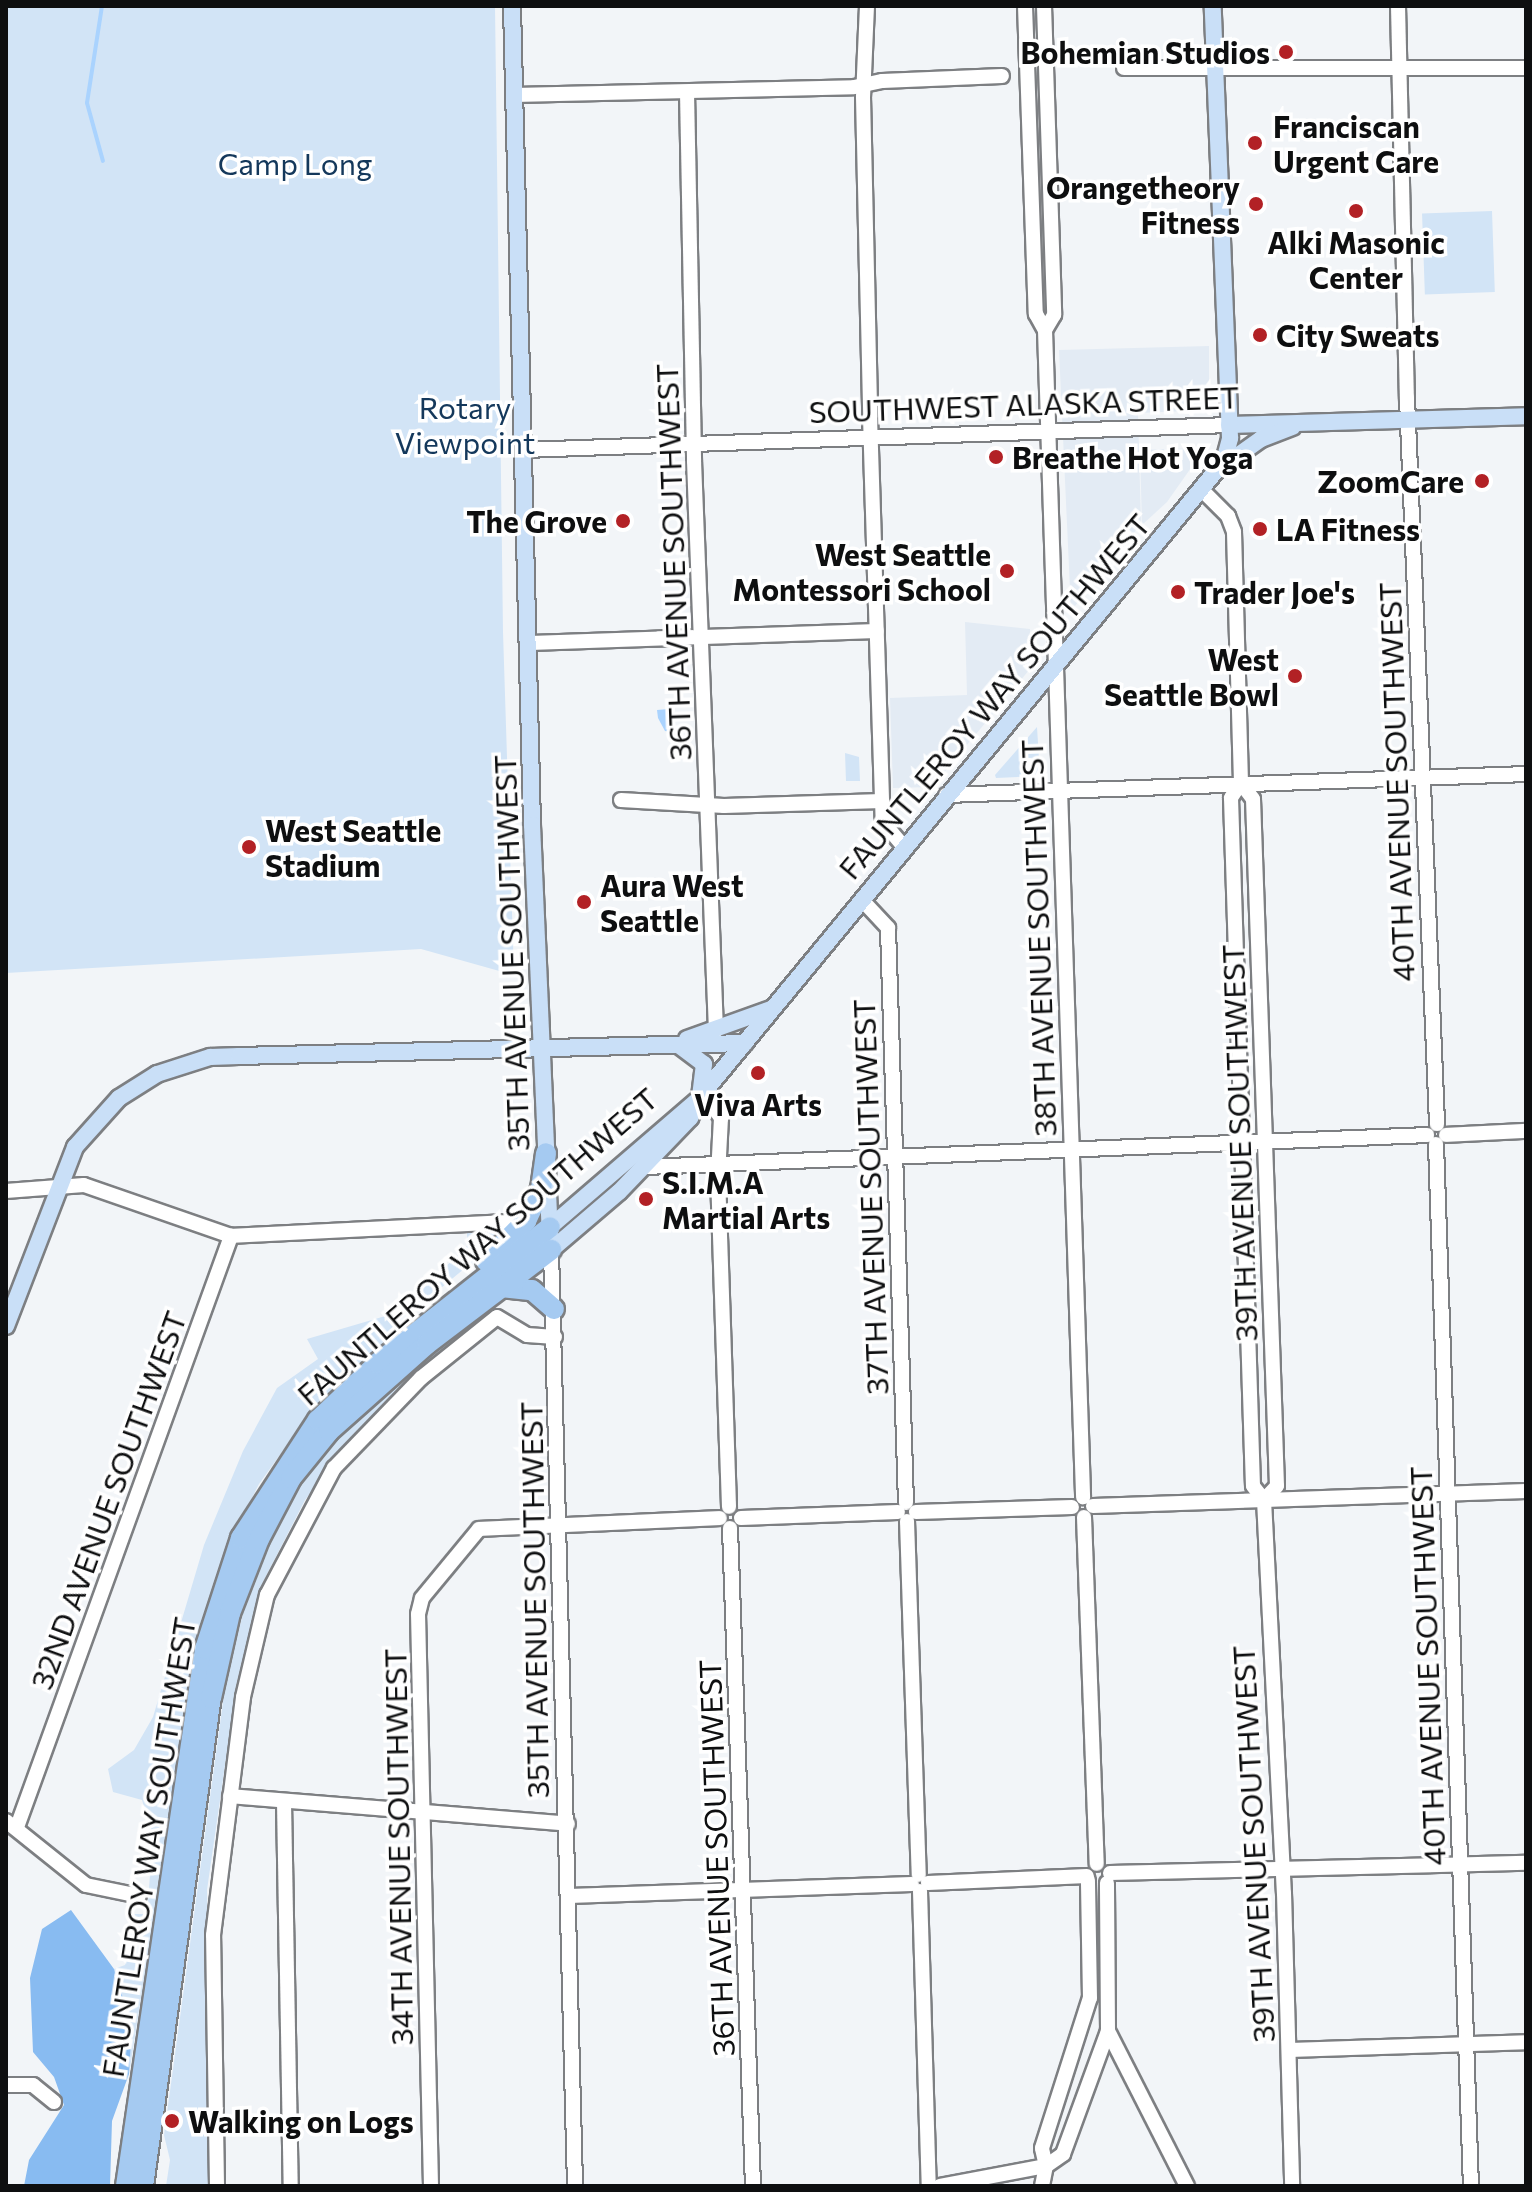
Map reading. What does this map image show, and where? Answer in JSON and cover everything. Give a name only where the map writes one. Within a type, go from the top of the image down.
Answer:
[{"type":"highway","points":[[429,1321],[526,1221],[541,1189],[546,1153]]},
{"type":"highway","name":"FAUNTLEROY WAY SOUTHWEST","points":[[126,2186],[205,1649],[221,1590],[241,1538],[301,1439],[378,1363],[550,1227]]},
{"type":"highway","name":"FAUNTLEROY WAY SOUTHWEST","points":[[143,2186],[211,1698],[243,1576],[291,1478],[329,1431],[368,1393],[551,1250]]},
{"type":"highway","points":[[501,1287],[532,1290],[554,1309]]},
{"type":"main road","name":"35TH AVENUE SOUTHWEST","points":[[512,6],[540,1048],[551,1250]]},
{"type":"main road","name":"FAUNTLEROY WAY SOUTHWEST","points":[[550,1227],[702,1095],[863,901],[946,795],[1056,670],[1219,470],[1227,453],[1229,425],[1213,6]]},
{"type":"main road","name":"SOUTHWEST ALASKA STREET","points":[[1229,425],[1526,416]]},
{"type":"main road","points":[[1219,470],[1261,439],[1320,420]]},
{"type":"main road","points":[[6,1326],[56,1186],[86,1129],[133,1087],[182,1065],[239,1056],[670,1045],[712,1038],[776,1007]]},
{"type":"main road","points":[[712,1038],[745,1043]]},
{"type":"main road","points":[[670,1045],[704,1064],[702,1095]]},
{"type":"main road","name":"FAUNTLEROY WAY SOUTHWEST","points":[[551,1250],[645,1167],[690,1118],[702,1095]]},
{"type":"street","points":[[867,6],[870,438],[882,801],[887,831],[905,848]]},
{"type":"street","name":"38TH AVENUE SOUTHWEST","points":[[1025,6],[1036,314],[1045,330],[1070,1149],[1097,1864]]},
{"type":"street","name":"38TH AVENUE SOUTHWEST","points":[[1044,6],[1054,315],[1045,330]]},
{"type":"street","name":"40TH AVENUE SOUTHWEST","points":[[1398,6],[1408,419],[1436,1134],[1471,2186]]},
{"type":"street","points":[[1124,68],[1526,68]]},
{"type":"street","points":[[514,95],[687,92],[1002,76]]},
{"type":"street","name":"36TH AVENUE SOUTHWEST","points":[[687,92],[712,1038]]},
{"type":"street","name":"SOUTHWEST ALASKA STREET","points":[[524,450],[1229,425]]},
{"type":"street","name":"39TH AVENUE SOUTHWEST","points":[[1202,490],[1228,516],[1234,532],[1241,783],[1253,799],[1277,1486],[1264,1500]]},
{"type":"street","points":[[530,643],[877,631]]},
{"type":"street","points":[[946,795],[1526,774]]},
{"type":"street","name":"39TH AVENUE SOUTHWEST","points":[[1241,783],[1231,798],[1253,1486],[1264,1500],[1289,2050],[1292,2186]]},
{"type":"street","points":[[621,800],[706,803],[882,801]]},
{"type":"street","name":"37TH AVENUE SOUTHWEST","points":[[863,901],[888,928],[929,2186]]},
{"type":"street","name":"36TH AVENUE SOUTHWEST","points":[[702,1095],[720,1112],[730,1518],[753,2186]]},
{"type":"street","points":[[645,1167],[893,1154],[1526,1131]]},
{"type":"street","points":[[6,1191],[84,1185],[231,1236],[450,1228],[526,1221]]},
{"type":"street","name":"32ND AVENUE SOUTHWEST","points":[[12,1824],[231,1236]]},
{"type":"street","name":"35TH AVENUE SOUTHWEST","points":[[551,1250],[561,1524],[575,2186]]},
{"type":"street","name":"FAUNTLEROY WAY SOUTHWEST","points":[[217,2186],[213,1935],[248,1669],[267,1595],[334,1468],[373,1423],[488,1321],[503,1317],[527,1335],[555,1337]]},
{"type":"street","points":[[561,1524],[1526,1491]]},
{"type":"street","name":"34TH AVENUE SOUTHWEST","points":[[431,2186],[425,1812],[418,1614],[431,1583],[479,1529],[561,1524]]},
{"type":"street","points":[[230,1796],[568,1824]]},
{"type":"street","points":[[284,1802],[291,2186]]},
{"type":"street","points":[[12,1824],[86,1885],[139,1896]]},
{"type":"street","points":[[569,1896],[1087,1878],[1097,1887],[1108,1878],[1281,1868],[1526,1863]]},
{"type":"street","points":[[940,2186],[1046,2166],[1063,2154],[1108,2031],[1108,1878],[1097,1864],[1087,1878],[1090,1998],[1042,2148],[1046,2166],[1042,2186]]},
{"type":"street","points":[[1108,2031],[1187,2186]]},
{"type":"street","points":[[1289,2050],[1526,2042]]},
{"type":"street","points":[[6,2085],[33,2085],[54,2102]]},
{"type":"shaded area","points":[[1209,346],[1209,410],[1138,413],[1141,524],[1071,611],[1059,350]]},
{"type":"shaded area","points":[[1205,448],[1167,502],[1142,525],[1140,450]]},
{"type":"shaded area","points":[[965,622],[1030,629],[1030,669],[932,787],[893,788],[890,698],[967,695]]},
{"type":"shaded area","points":[[657,710],[673,710],[673,732],[665,731],[658,718]]},
{"type":"shaded area","points":[[71,1910],[114,1969],[132,2027],[129,2074],[112,2121],[110,2186],[24,2186],[29,2160],[64,2105],[54,2077],[33,2052],[30,1978],[42,1929]]},
{"type":"green space","points":[[6,6],[495,6],[503,632],[514,975],[421,949],[6,973]]},
{"type":"green space","points":[[1492,211],[1495,292],[1425,294],[1422,213]]},
{"type":"green space","points":[[1037,727],[1040,776],[996,778],[995,775]]},
{"type":"green space","points":[[845,753],[859,757],[860,781],[846,781]]},
{"type":"green space","points":[[512,1229],[429,1298],[310,1413],[259,1484],[233,1535],[196,1647],[129,2074],[132,2027],[114,1969],[125,1965],[133,1914],[147,1914],[153,1836],[142,1800],[113,1792],[108,1769],[134,1750],[153,1717],[204,1545],[243,1451],[277,1388],[318,1359],[307,1339],[399,1312],[467,1246],[467,1230]]},
{"type":"green space","points":[[496,1304],[357,1431],[305,1500],[263,1582],[237,1682],[207,1890],[211,2186],[166,2186],[170,2160],[164,2135],[226,1680],[252,1578],[295,1492],[349,1423]]},
{"type":"waterway","points":[[102,6],[87,103],[103,161]]},
{"type":"place","name":"Bohemian Studios","points":[[1286,52]]},
{"type":"place","name":"Franciscan Urgent Care","points":[[1255,143]]},
{"type":"place","name":"Orangetheory Fitness","points":[[1256,204]]},
{"type":"place","name":"Alki Masonic Center","points":[[1356,211]]},
{"type":"place","name":"City Sweats","points":[[1260,335]]},
{"type":"place","name":"Breathe Hot Yoga","points":[[996,457]]},
{"type":"place","name":"ZoomCare","points":[[1482,481]]},
{"type":"place","name":"The Grove","points":[[623,521]]},
{"type":"place","name":"LA Fitness","points":[[1260,529]]},
{"type":"place","name":"West Seattle Montessori School","points":[[1007,571]]},
{"type":"place","name":"Trader Joe's","points":[[1178,592]]},
{"type":"place","name":"West Seattle Bowl","points":[[1295,676]]},
{"type":"place","name":"West Seattle Stadium","points":[[249,847]]},
{"type":"place","name":"Aura West Seattle","points":[[584,902]]},
{"type":"place","name":"Viva Arts","points":[[758,1073]]},
{"type":"place","name":"S.I.M.A Martial Arts","points":[[646,1199]]},
{"type":"place","name":"Walking on Logs","points":[[172,2121]]},
{"type":"park label","name":"Camp Long","points":[[295,163]]},
{"type":"park label","name":"Rotary Viewpoint","points":[[465,424]]}]
